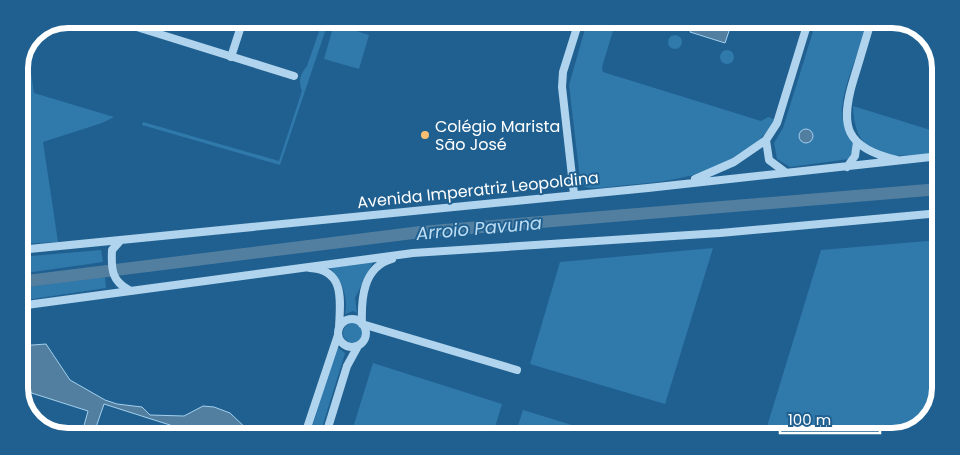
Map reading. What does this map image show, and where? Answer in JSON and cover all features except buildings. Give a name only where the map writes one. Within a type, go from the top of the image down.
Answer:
[{"type":"street","points":[[140,28],[294,76]]},
{"type":"street","points":[[231,56],[240,28]]},
{"type":"street","points":[[574,194],[562,87],[564,72],[576,28]]},
{"type":"street","points":[[682,184],[734,162],[766,140],[777,123],[806,28]]},
{"type":"street","points":[[869,28],[845,110],[848,126],[856,142],[863,148],[879,156],[902,161]]},
{"type":"street","points":[[766,140],[769,160],[786,173]]},
{"type":"street","points":[[848,167],[855,156],[856,142]]},
{"type":"street","name":"Avenida Imperatriz Leopoldina","points":[[28,249],[932,157]]},
{"type":"street","points":[[28,305],[412,253],[720,233],[932,214]]},
{"type":"street","points":[[120,240],[112,250],[114,277],[118,284],[130,291]]},
{"type":"street","points":[[328,428],[347,366],[366,336],[362,324],[362,296],[376,267],[383,261],[412,253]]},
{"type":"street","points":[[296,268],[322,270],[334,278],[340,298],[339,332],[307,428]]},
{"type":"street","points":[[339,332],[348,320],[356,320],[362,324],[517,370]]},
{"type":"street","points":[[339,332],[345,346],[358,346]]},
{"type":"shaded area","points":[[320,28],[326,28],[280,165],[142,125],[143,122],[279,161],[302,91],[300,84],[301,75],[307,66]]},
{"type":"shaded area","points":[[333,28],[347,28],[369,35],[359,69],[324,59]]},
{"type":"shaded area","points":[[591,28],[614,28],[602,67],[603,72],[761,121],[768,117],[776,120],[762,137],[746,151],[710,170],[690,176],[648,183],[601,188],[585,187],[580,179],[569,85],[585,29],[590,30]]},
{"type":"shaded area","points":[[691,28],[730,28],[725,43],[690,32]]},
{"type":"shaded area","points":[[814,28],[867,28],[849,76],[842,108],[842,116],[853,145],[849,159],[790,167],[777,159],[774,143],[783,128]]},
{"type":"shaded area","points":[[672,35],[678,35],[682,42],[678,49],[672,49],[668,45],[668,39]]},
{"type":"shaded area","points":[[724,50],[730,50],[734,57],[730,64],[724,64],[720,60],[720,54]]},
{"type":"shaded area","points":[[29,58],[34,93],[114,117],[102,123],[43,142],[58,242],[28,244]]},
{"type":"shaded area","points":[[853,106],[932,131],[932,154],[908,156],[881,153],[870,147],[861,138],[855,125]]},
{"type":"shaded area","points":[[803,129],[809,129],[813,136],[809,143],[803,143],[799,139],[799,133]]},
{"type":"shaded area","points":[[932,241],[932,395],[924,412],[915,421],[892,428],[767,428],[821,250]]},
{"type":"shaded area","points":[[713,248],[665,404],[530,364],[560,262]]},
{"type":"shaded area","points":[[101,250],[103,262],[28,273],[28,256]]},
{"type":"shaded area","points":[[373,262],[355,298],[357,313],[353,311],[345,314],[346,301],[343,288],[337,276],[328,266]]},
{"type":"shaded area","points":[[105,277],[106,288],[28,300],[28,287]]},
{"type":"shaded area","points":[[353,323],[360,326],[363,333],[360,340],[353,343],[346,340],[343,333],[346,326]]},
{"type":"shaded area","points":[[46,344],[70,380],[105,400],[117,404],[142,407],[150,415],[184,416],[203,406],[214,407],[230,413],[246,428],[179,428],[104,404],[96,428],[83,428],[88,411],[28,392],[28,345]]},
{"type":"shaded area","points":[[337,347],[345,353],[322,428],[312,428]]},
{"type":"shaded area","points":[[373,363],[502,404],[495,428],[353,428]]},
{"type":"shaded area","points":[[523,410],[581,428],[517,428]]},
{"type":"waterway","name":"Arroio Pavuna","points":[[28,281],[421,232],[932,190]]},
{"type":"place","name":"Colégio Marista São José","points":[[425,135]]}]
